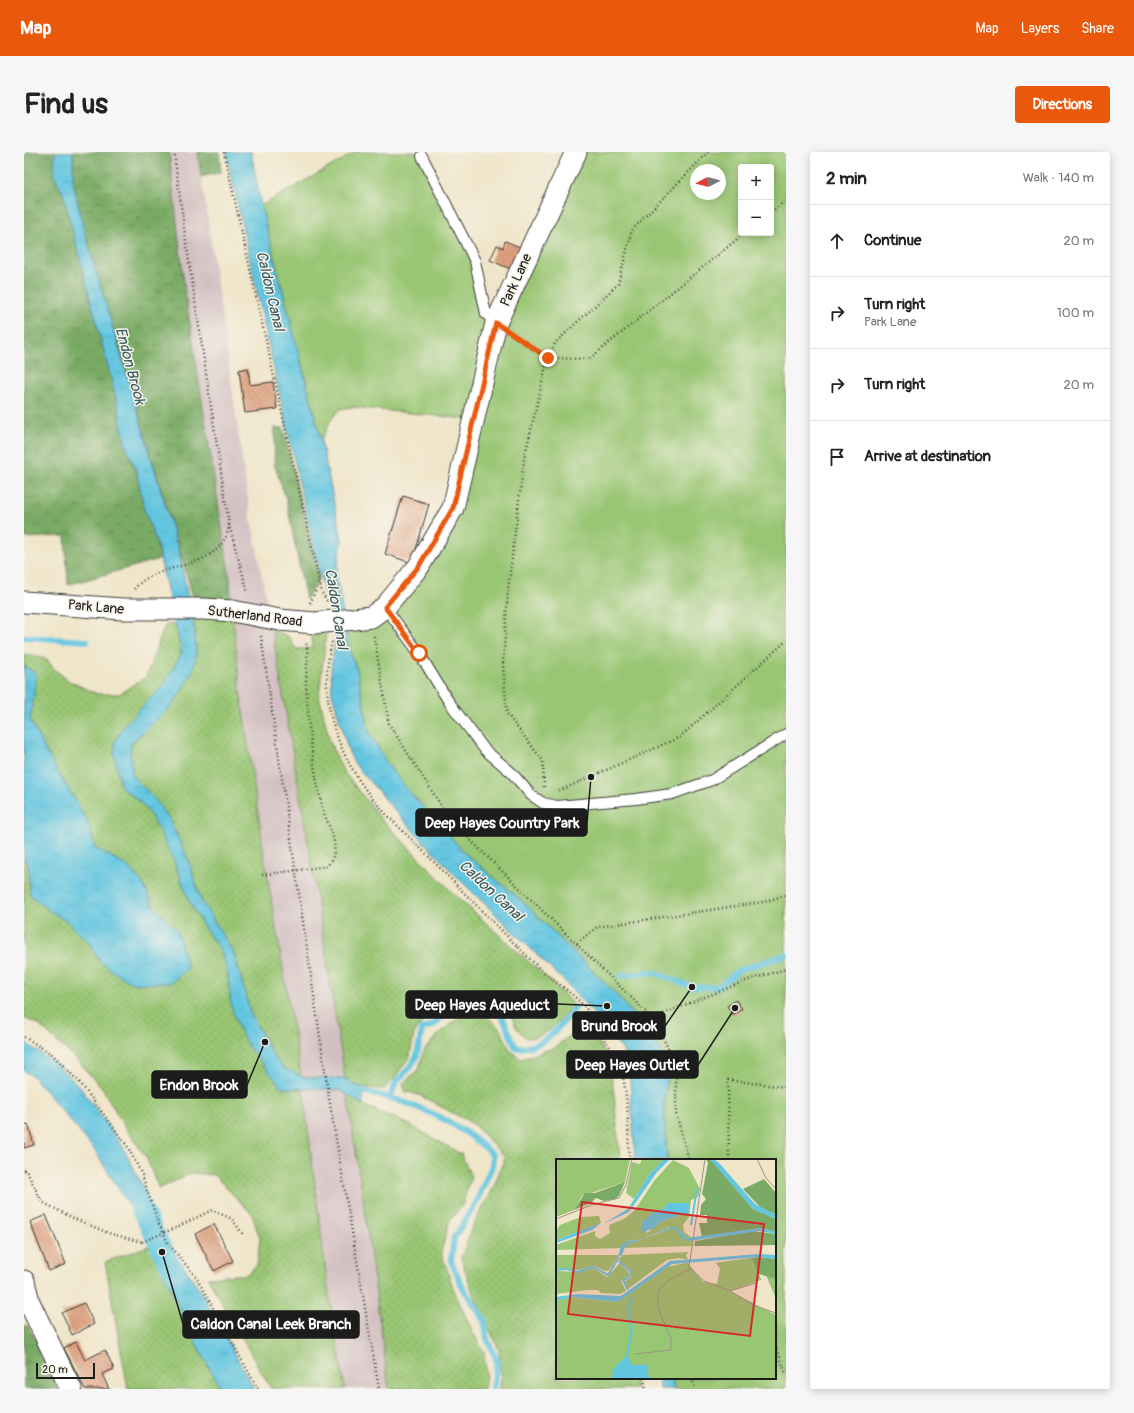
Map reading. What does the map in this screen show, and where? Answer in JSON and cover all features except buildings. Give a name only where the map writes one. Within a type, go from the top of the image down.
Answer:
[{"type":"street","name":"Park Lane","points":[[370,614],[419,566],[453,508],[496,323],[576,152]]},
{"type":"street","name":"Park Lane","points":[[24,602],[123,609],[169,610]]},
{"type":"street","name":"Sutherland Road","points":[[169,610],[205,609],[280,620],[370,614]]},
{"type":"street","points":[[24,1281],[29,1302],[71,1389]]},
{"type":"lane","points":[[422,156],[475,261],[486,314],[496,323]]},
{"type":"lane","points":[[370,614],[419,653],[449,702],[485,750],[511,772],[531,795],[543,803],[557,806],[636,799],[672,794],[712,780],[786,734]]},
{"type":"path","points":[[224,152],[322,593],[328,602],[315,618],[307,646],[306,684],[310,734],[322,807],[335,848],[332,860],[327,866],[262,875]]},
{"type":"path","points":[[543,803],[545,773],[543,761],[507,714],[503,664],[508,590],[524,459],[548,358],[555,343],[618,284],[632,230],[708,152]]},
{"type":"path","points":[[774,210],[786,200]]},
{"type":"path","points":[[496,323],[548,358],[589,359],[741,236]]},
{"type":"path","points":[[160,572],[208,556],[225,540],[229,525]]},
{"type":"path","points":[[370,614],[389,724],[451,821],[652,1018],[676,1063],[676,1114],[689,1159]]},
{"type":"path","points":[[333,635],[329,652],[326,685],[329,710],[336,737],[350,765],[363,787],[439,867],[538,967],[566,990],[590,1014],[603,1038],[615,1055],[622,1071],[629,1159]]},
{"type":"path","points":[[543,803],[562,788],[680,737],[786,641]]},
{"type":"path","points":[[577,943],[597,926],[763,902],[786,895]]},
{"type":"path","points":[[652,1018],[748,980],[786,969]]},
{"type":"path","points":[[24,1037],[52,1054],[81,1084],[128,1147],[142,1175],[158,1222],[168,1243],[196,1277],[258,1389]]},
{"type":"path","points":[[325,1068],[379,1389]]},
{"type":"path","points":[[729,1159],[728,1080],[786,1087]]},
{"type":"path","points":[[24,1170],[26,1170],[42,1202],[73,1218],[108,1233],[142,1242],[176,1228],[212,1210],[232,1219],[244,1236]]},
{"type":"path","points":[[776,1348],[786,1374]]},
{"type":"path","points":[[644,1379],[646,1389]]},
{"type":"path","points":[[692,1379],[695,1389]]},
{"type":"shaded area","points":[[169,152],[198,152],[250,513],[274,640],[345,1078],[389,1389],[345,1389],[327,1282],[298,1055],[267,875],[240,690],[230,579],[185,293]]},
{"type":"green space","points":[[24,152],[55,152],[57,184],[63,193],[116,398],[126,446],[137,472],[144,509],[156,540],[160,559],[68,585],[65,536],[24,538]]},
{"type":"green space","points":[[73,152],[169,152],[185,293],[230,579],[231,600],[194,600],[82,223],[73,181]]},
{"type":"green space","points":[[198,152],[219,152],[221,172],[201,177]]},
{"type":"green space","points":[[356,152],[416,152],[472,261],[490,326],[581,152],[786,152],[786,1389],[676,1389],[673,1386],[673,1379],[776,1379],[776,1159],[667,1159],[664,1103],[668,1072],[658,1047],[646,1029],[614,992],[522,901],[467,855],[406,788],[388,765],[369,732],[357,670],[349,649],[345,628],[373,626],[385,621],[458,510],[467,419],[352,407],[340,409],[332,418],[321,440],[261,206]]},
{"type":"green space","points":[[275,428],[283,428],[319,578],[306,600],[286,499],[274,464]]},
{"type":"green space","points":[[192,615],[233,618],[240,690],[267,875],[301,1076],[284,1068],[275,1059],[250,1012],[235,955],[201,900],[188,859],[133,777],[130,752],[132,742],[171,707],[183,689],[196,655],[195,631]]},
{"type":"green space","points":[[175,624],[181,651],[180,659],[175,669],[159,690],[125,724],[121,787],[137,799],[149,813],[173,859],[191,905],[205,929],[221,951],[228,975],[231,1006],[263,1065],[283,1088],[303,1089],[327,1282],[345,1389],[271,1389],[208,1278],[246,1275],[257,1265],[260,1239],[252,1214],[214,1175],[191,1173],[159,1189],[146,1157],[124,1126],[104,1091],[81,1064],[38,1024],[24,1018],[24,858],[28,864],[31,895],[81,934],[87,940],[98,959],[177,930],[154,907],[142,882],[125,865],[95,848],[87,820],[48,755],[30,720],[37,674],[24,666],[24,654],[38,656],[48,661],[54,669],[69,681],[97,694],[119,694],[146,677],[165,625]]},
{"type":"green space","points":[[272,629],[289,637],[296,649],[312,648],[311,637],[316,632],[323,630],[326,634],[319,696],[330,742],[343,771],[382,820],[453,893],[561,991],[573,1005],[547,1032],[534,1037],[526,1038],[516,1027],[509,1010],[493,997],[472,998],[450,1002],[423,1021],[414,1034],[410,1056],[394,1079],[384,1089],[364,1088],[352,1084],[345,1078]]},
{"type":"green space","points":[[484,1013],[501,1030],[510,1050],[521,1059],[556,1047],[586,1020],[609,1060],[614,1094],[620,1159],[556,1159],[556,1379],[634,1379],[636,1389],[499,1389],[501,1382],[499,1350],[473,1293],[461,1258],[472,1227],[492,1191],[505,1157],[472,1123],[419,1095],[404,1091],[403,1083],[419,1069],[424,1051],[439,1033],[460,1017]]},
{"type":"green space","points":[[347,1095],[363,1105],[408,1124],[461,1154],[471,1176],[463,1204],[449,1222],[441,1252],[454,1290],[473,1333],[484,1352],[486,1376],[484,1389],[389,1389],[363,1198]]},
{"type":"green space","points":[[151,1245],[196,1343],[221,1389],[128,1389],[105,1262]]},
{"type":"green space","points":[[24,1325],[28,1326],[63,1389],[24,1389]]},
{"type":"water","points":[[55,152],[73,152],[73,181],[82,223],[179,552],[195,631],[196,655],[194,667],[183,689],[171,707],[132,742],[130,752],[133,777],[153,797],[170,820],[188,859],[201,900],[235,955],[250,1012],[275,1059],[284,1068],[303,1077],[347,1079],[352,1084],[364,1088],[363,1105],[339,1090],[283,1088],[248,1046],[240,1031],[231,1006],[228,975],[221,951],[205,929],[191,905],[173,859],[149,813],[137,799],[121,787],[114,754],[115,741],[125,724],[163,686],[182,653],[156,541],[144,509],[137,472],[126,446],[116,398],[63,193],[54,174]]},
{"type":"water","name":"Caldon Canal","points":[[226,152],[251,152],[261,206],[321,440],[340,531],[342,541],[336,574],[349,649],[357,670],[369,732],[388,765],[406,788],[467,855],[522,901],[614,992],[646,1029],[658,1047],[668,1072],[664,1103],[667,1159],[635,1159],[628,1063],[622,1049],[599,1019],[563,980],[456,876],[405,822],[354,763],[349,752],[332,694],[331,669],[336,635],[331,602],[324,591]]},
{"type":"water","points":[[24,666],[37,674],[30,720],[48,755],[87,820],[95,848],[126,865],[142,882],[154,907],[177,930],[188,969],[170,983],[133,984],[112,971],[98,959],[87,940],[66,921],[51,912],[30,895],[28,864],[24,858]]},
{"type":"water","points":[[24,1042],[54,1062],[80,1087],[123,1147],[142,1185],[159,1229],[147,1234],[93,1148],[33,1076],[24,1071]]},
{"type":"water","points":[[163,1240],[168,1249],[175,1254],[204,1297],[254,1389],[221,1389],[196,1343],[151,1245]]},
{"type":"water","points":[[658,1379],[673,1379],[673,1386],[676,1389],[660,1389]]},
{"type":"waterway","points":[[24,637],[87,641]]},
{"type":"waterway","points":[[621,976],[653,972],[692,987],[718,987],[739,970],[786,955]]},
{"type":"waterway","points":[[390,1098],[396,1082],[411,1066],[417,1056],[422,1029],[434,1025],[452,1006],[488,1004],[499,1009],[516,1048],[536,1045],[543,1041],[557,1029],[576,1007]]},
{"type":"waterway","name":"Endon Brook","points":[[357,1090],[412,1105],[448,1121],[464,1131],[493,1155],[492,1166],[476,1203],[454,1238],[451,1261],[463,1288],[484,1319],[487,1339],[497,1361],[493,1389]]},
{"type":"waterway","points":[[140,1206],[171,1267]]},
{"type":"place","name":"Deep Hayes Country Park","points":[[591,777]]},
{"type":"place","name":"Brund Brook","points":[[692,987]]},
{"type":"place","name":"Deep Hayes Aqueduct","points":[[607,1006]]},
{"type":"place","name":"Deep Hayes Outlet","points":[[735,1008]]},
{"type":"place","name":"Endon Brook","points":[[265,1042]]},
{"type":"place","name":"Caldon Canal Leek Branch","points":[[162,1252]]},
{"type":"route","points":[[419,653],[385,607],[419,566],[453,508],[496,323],[548,358]]}]
